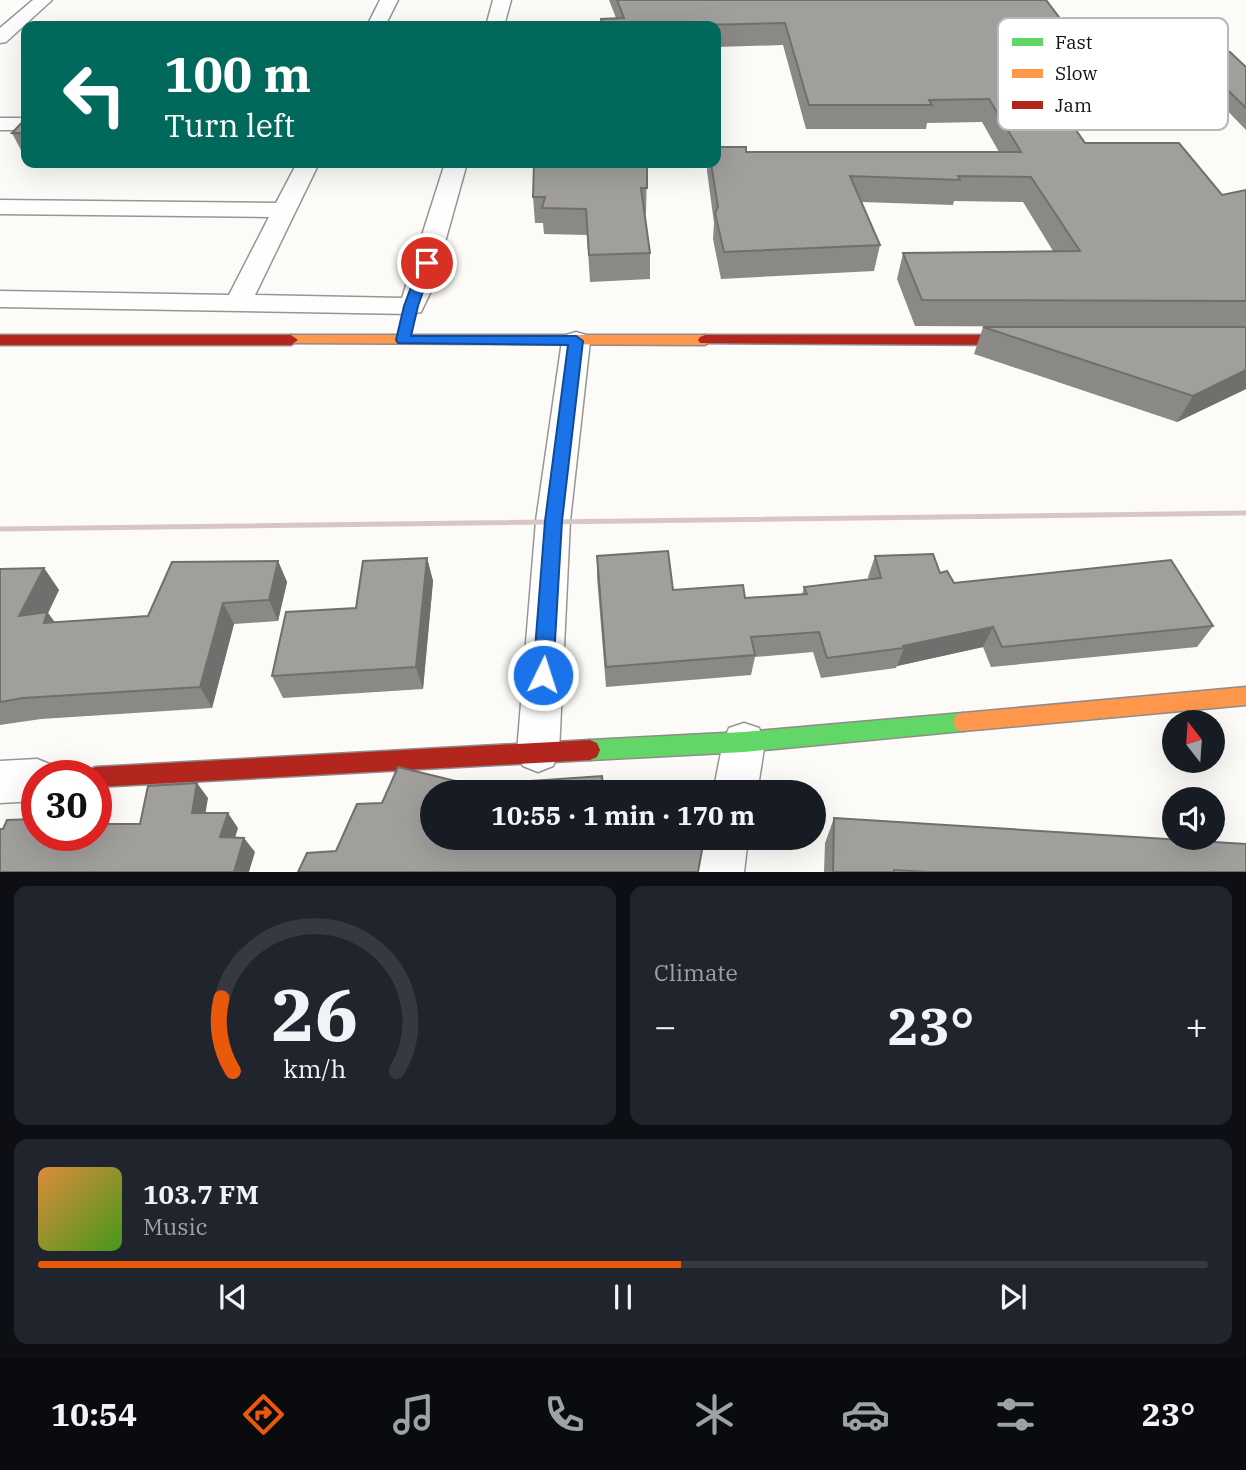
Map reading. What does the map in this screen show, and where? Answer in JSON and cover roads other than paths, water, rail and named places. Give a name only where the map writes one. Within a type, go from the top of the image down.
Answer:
[{"type":"main road","points":[[0,340],[1051,340]]},
{"type":"main road","points":[[112,776],[744,741],[1246,696]]},
{"type":"street","points":[[0,38],[43,0]]},
{"type":"street","points":[[378,21],[389,0]]},
{"type":"street","points":[[496,21],[502,0]]},
{"type":"street","points":[[0,124],[21,124]]},
{"type":"street","points":[[239,301],[305,168]]},
{"type":"street","points":[[403,340],[455,168]]},
{"type":"street","points":[[0,207],[284,210]]},
{"type":"street","points":[[0,299],[411,306]]},
{"type":"street","points":[[538,752],[553,521],[576,341]]},
{"type":"street","points":[[736,780],[744,741]]},
{"type":"street","points":[[0,782],[21,781]]},
{"type":"street","points":[[720,872],[724,850]]},
{"type":"railway","points":[[0,529],[1246,513]]}]
